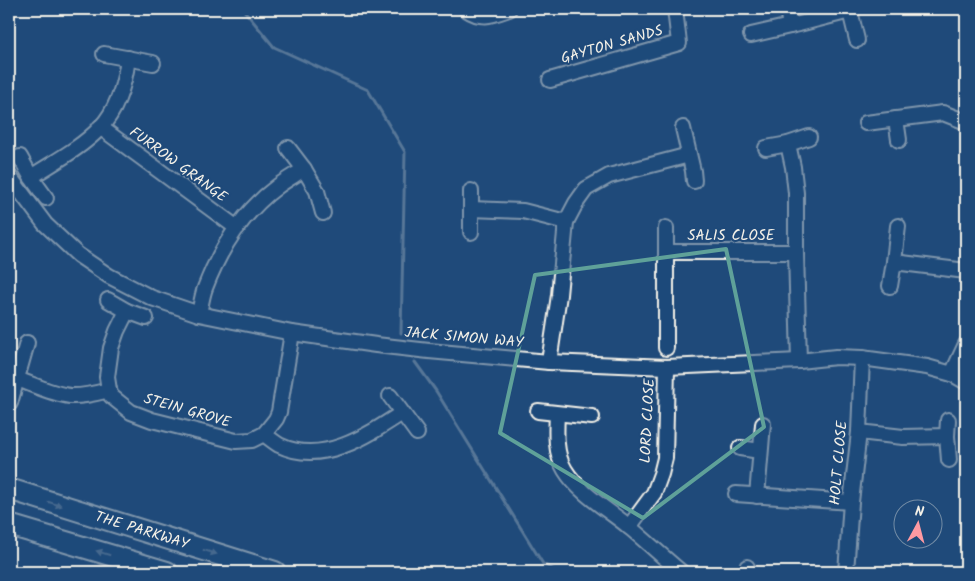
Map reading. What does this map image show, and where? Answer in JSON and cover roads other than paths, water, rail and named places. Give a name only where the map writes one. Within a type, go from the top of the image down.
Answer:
[{"type":"highway","name":"THE PARKWAY","points":[[9,489],[275,572]]},
{"type":"highway","points":[[9,524],[166,572]]},
{"type":"street","points":[[466,9],[472,13],[488,16],[509,9]]},
{"type":"street","name":"GAYTON SANDS","points":[[550,80],[679,42],[675,9]]},
{"type":"street","points":[[787,9],[790,26]]},
{"type":"street","points":[[751,35],[850,11],[857,40]]},
{"type":"street","points":[[104,54],[153,63]]},
{"type":"street","points":[[31,177],[80,145],[100,127],[116,102],[125,77],[128,58]]},
{"type":"street","points":[[866,123],[943,113],[966,122]]},
{"type":"street","points":[[896,119],[899,140]]},
{"type":"street","name":"FURROW GRANGE","points":[[100,127],[236,228]]},
{"type":"street","points":[[683,128],[694,181]]},
{"type":"street","points":[[766,148],[788,144],[809,137]]},
{"type":"street","points":[[788,144],[796,192],[799,361]]},
{"type":"street","points":[[288,148],[317,191],[324,213]]},
{"type":"street","points":[[549,362],[566,222],[576,202],[586,189],[609,176],[689,155]]},
{"type":"street","points":[[20,157],[46,198]]},
{"type":"street","points":[[199,314],[205,289],[214,267],[236,228],[278,186],[304,170]]},
{"type":"street","name":"JACK SIMON WAY","points":[[9,176],[45,224],[78,255],[109,276],[152,298],[199,314],[292,333],[386,347],[549,362],[667,366],[799,361],[836,357],[862,358],[927,367],[952,374],[966,382]]},
{"type":"street","points":[[471,191],[471,232]]},
{"type":"street","points":[[471,209],[523,211],[566,222]]},
{"type":"street","points":[[890,286],[898,226]]},
{"type":"street","name":"SALIS CLOSE","points":[[666,228],[666,348]]},
{"type":"street","name":"SALIS CLOSE","points":[[666,252],[796,252]]},
{"type":"street","points":[[894,262],[966,271]]},
{"type":"street","points":[[108,300],[127,311],[146,318]]},
{"type":"street","points":[[17,379],[70,396],[87,395],[109,390],[107,377],[111,348],[127,311]]},
{"type":"street","points":[[292,333],[279,412],[264,434],[277,444],[304,453],[325,451],[352,443],[371,434],[402,413]]},
{"type":"street","points":[[10,403],[27,343]]},
{"type":"street","points":[[952,374],[966,344]]},
{"type":"street","name":"HOLT CLOSE","points":[[846,572],[859,432],[862,358]]},
{"type":"street","name":"LORD CLOSE","points":[[629,527],[654,493],[665,458],[667,366]]},
{"type":"street","name":"STEIN GROVE","points":[[109,390],[112,396],[131,412],[152,420],[231,441],[252,440],[264,434]]},
{"type":"street","points":[[390,396],[417,433]]},
{"type":"street","points":[[538,411],[592,417]]},
{"type":"street","points":[[557,414],[556,435],[558,453],[564,469],[576,486],[629,527],[681,572]]},
{"type":"street","points":[[948,420],[949,460]]},
{"type":"street","points":[[757,496],[763,424]]},
{"type":"street","points":[[859,432],[903,436],[947,436]]},
{"type":"street","points":[[740,448],[760,451]]},
{"type":"street","points":[[736,494],[851,502]]},
{"type":"waterway","points":[[243,9],[274,47],[368,90],[405,152],[401,333]]},
{"type":"waterway","points":[[415,362],[436,391],[543,564],[558,572]]}]
